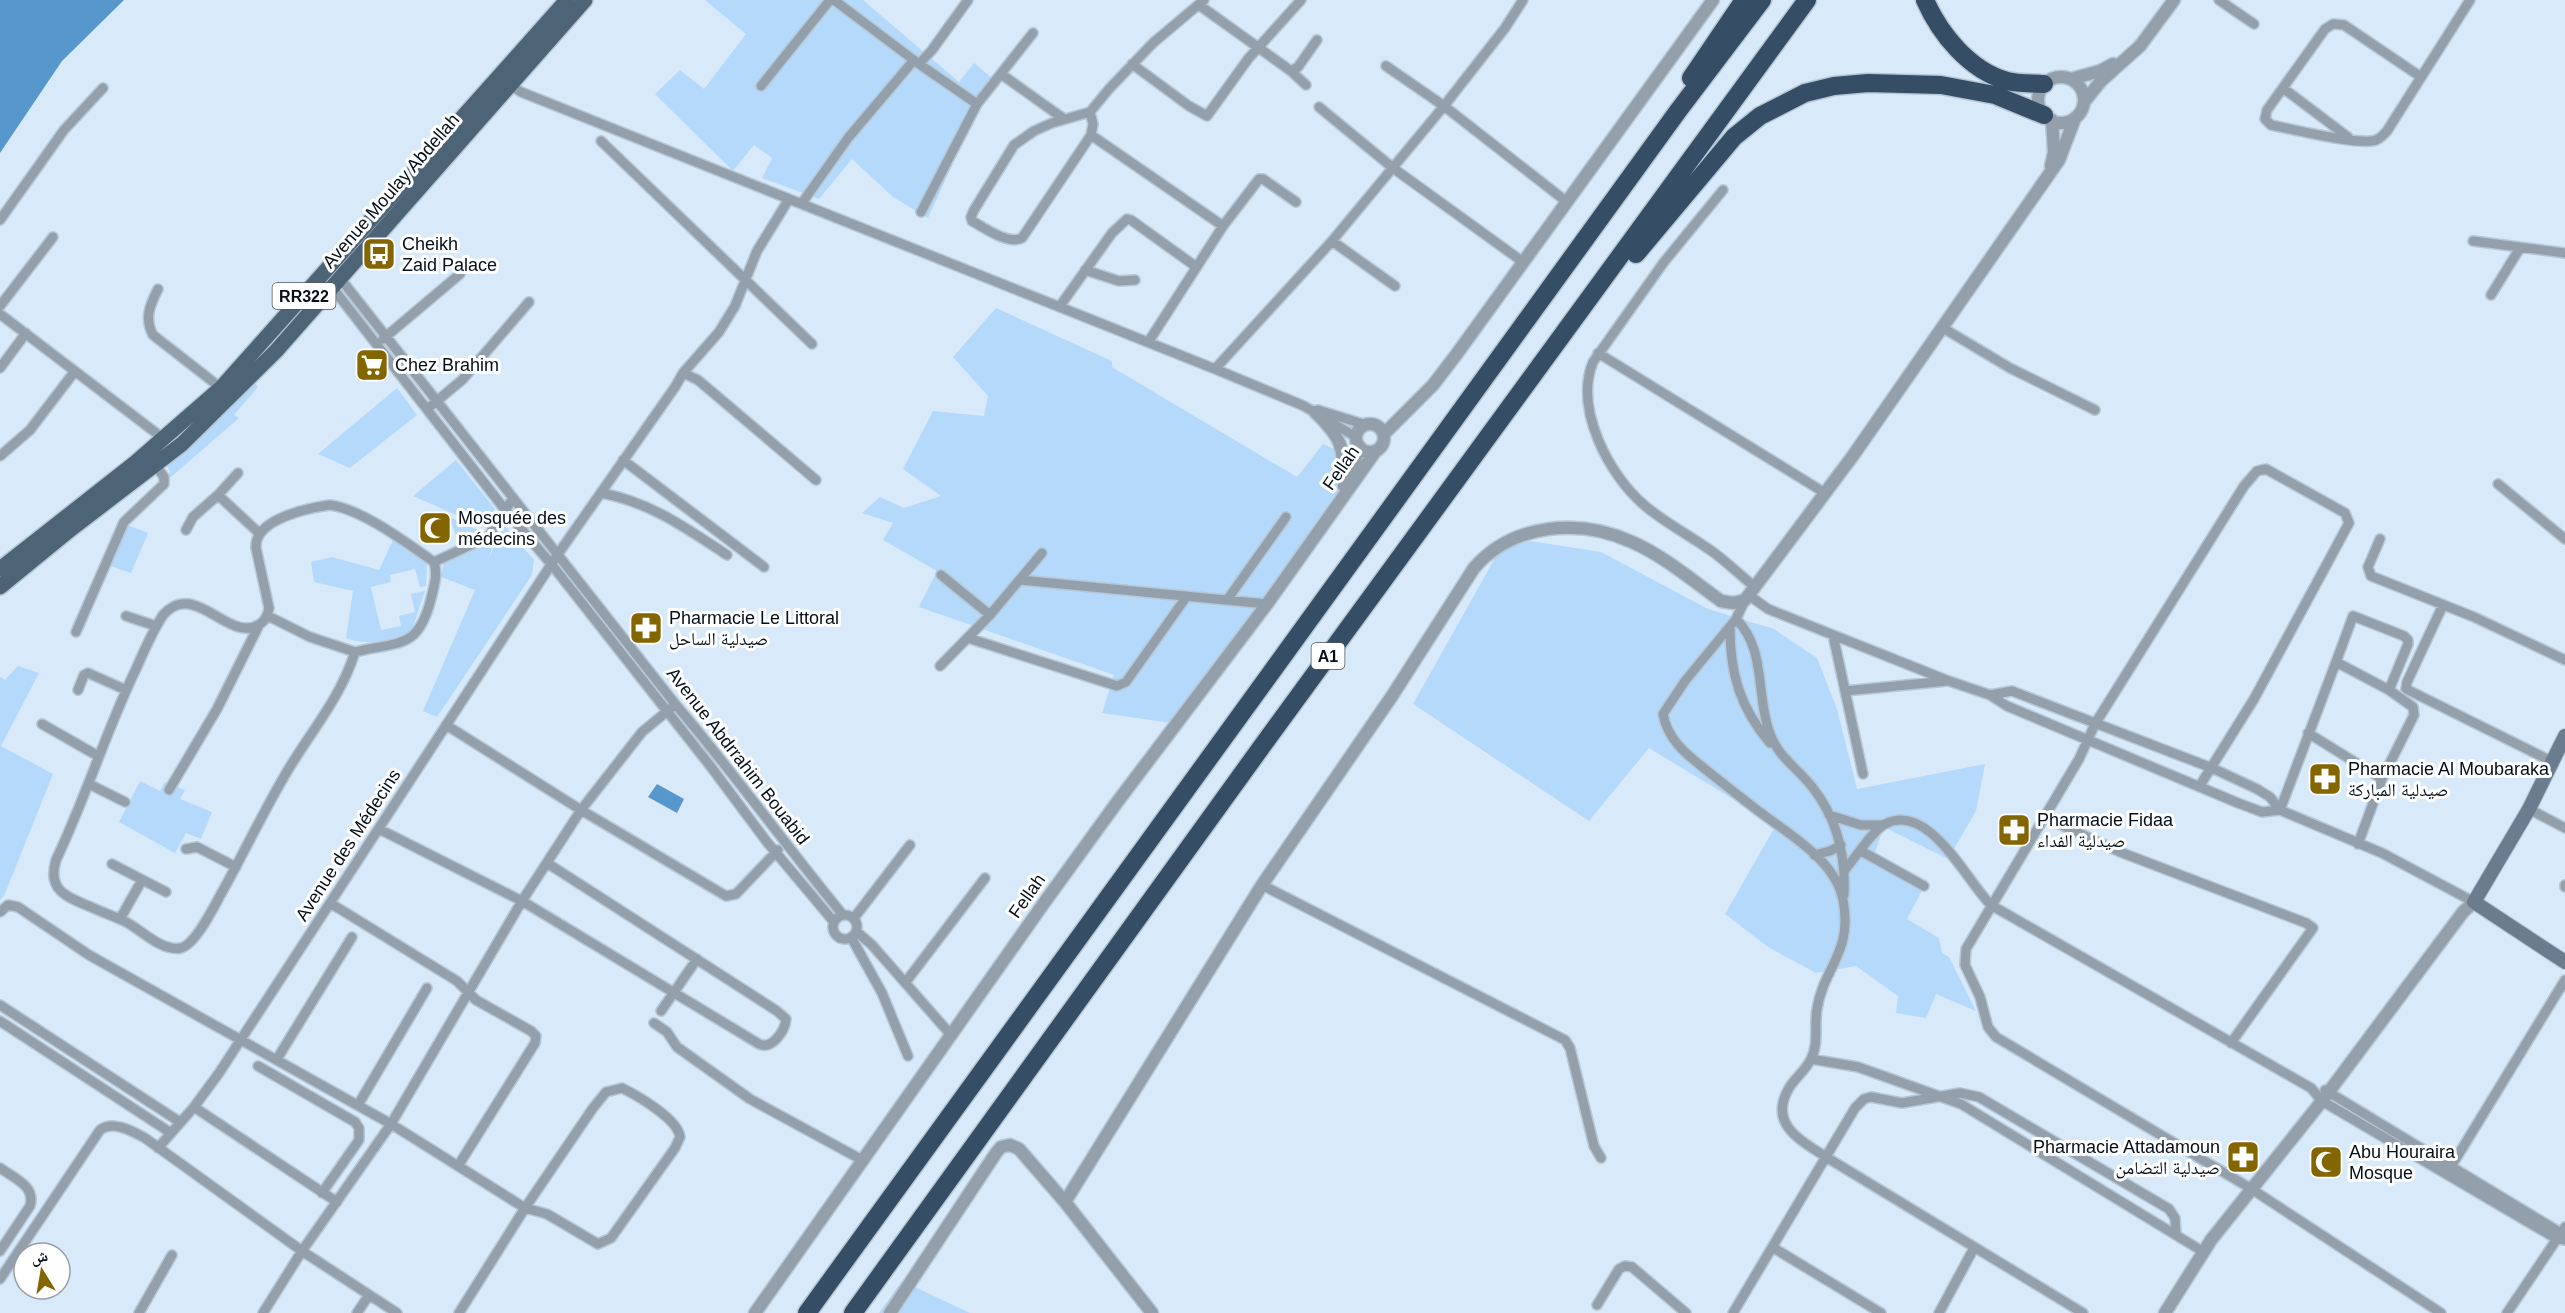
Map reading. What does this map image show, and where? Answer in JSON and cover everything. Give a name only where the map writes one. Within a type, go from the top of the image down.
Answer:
[{"type":"highway","points":[[1678,111],[1697,67],[1744,0]]},
{"type":"highway","name":"A1","points":[[807,1313],[1678,111],[1762,0]]},
{"type":"highway","name":"A1","points":[[853,1313],[1004,1101],[1807,0]]},
{"type":"highway","points":[[1925,0],[1949,40],[1980,67],[2008,81],[2044,84]]},
{"type":"highway","points":[[1536,372],[1734,137],[1774,107],[1805,93],[1834,86],[1868,83],[1922,84],[1978,90],[2013,101],[2048,118]]},
{"type":"main road","name":"Avenue Moulay Abdellah","points":[[0,569],[164,439],[220,388],[567,0]]},
{"type":"main road","name":"Avenue Moulay Abdellah","points":[[0,587],[71,529],[156,466],[254,375],[585,0]]},
{"type":"main road","points":[[2565,736],[2529,809],[2474,902],[2565,962]]},
{"type":"street","points":[[761,86],[832,0],[977,104]]},
{"type":"street","points":[[802,204],[848,138],[917,62],[932,50],[968,0]]},
{"type":"street","points":[[1132,64],[1207,116],[1248,60],[1301,0]]},
{"type":"street","points":[[1215,369],[1332,241],[1393,168],[1505,28],[1523,0]]},
{"type":"street","points":[[1384,434],[1433,385],[1713,0]]},
{"type":"street","points":[[2049,176],[2054,152],[2048,118],[2038,102],[2044,84],[2056,77],[2071,79],[2100,71],[2119,60],[2142,34],[2164,0]]},
{"type":"street","points":[[1844,902],[1835,879],[1814,855],[1686,754],[1666,728],[1663,714],[1685,681],[1730,628],[1750,595],[1943,328],[2049,176],[2059,160],[2075,118],[2084,102],[2101,81],[2140,46],[2174,0]]},
{"type":"street","points":[[2219,0],[2254,24]]},
{"type":"street","points":[[2421,77],[2344,25],[2333,24],[2325,29],[2267,110],[2265,119],[2268,123],[2350,139],[2369,141],[2382,137],[2421,77],[2470,0]]},
{"type":"street","points":[[1090,112],[1093,124],[1091,135],[1047,204],[1020,240],[1010,240],[972,221],[974,210],[1010,150],[1020,139],[1052,123],[1090,112],[1153,43],[1202,3],[1306,85]]},
{"type":"street","points":[[921,212],[977,104],[1033,33]]},
{"type":"street","points":[[1291,71],[1298,67],[1317,39]]},
{"type":"street","points":[[1386,66],[1444,106],[1567,202]]},
{"type":"street","points":[[1000,74],[1064,119]]},
{"type":"street","points":[[2071,79],[2081,88],[2084,102]]},
{"type":"street","points":[[510,85],[521,92],[1149,341],[1310,409],[1366,425]]},
{"type":"street","points":[[0,220],[64,130],[103,88]]},
{"type":"street","points":[[2283,88],[2350,139]]},
{"type":"street","points":[[1319,107],[1393,168],[1523,262]]},
{"type":"street","points":[[2048,118],[2061,123],[2075,118]]},
{"type":"street","points":[[1091,135],[1222,226]]},
{"type":"street","points":[[601,141],[812,344]]},
{"type":"street","points":[[1149,341],[1222,226],[1259,179],[1263,179],[1296,202]]},
{"type":"street","points":[[1722,190],[1664,262],[1598,353],[1590,371],[1590,413],[1600,444],[1614,469],[1643,504],[1714,552],[1750,595],[1768,609],[1990,695],[2007,706],[2262,812],[2280,810],[2382,853],[2474,902],[2463,912],[2326,1096],[2250,1188],[2202,1251],[2165,1313]]},
{"type":"street","name":"Avenue des Médecins","points":[[158,1148],[194,1107],[242,1038],[558,554],[683,373],[719,332],[735,306],[764,237],[789,199]]},
{"type":"street","points":[[1060,306],[1112,233],[1126,219],[1131,220],[1195,266]]},
{"type":"street","points":[[0,306],[53,237]]},
{"type":"street","points":[[1332,241],[1395,286]]},
{"type":"street","points":[[2473,241],[2565,254]]},
{"type":"street","points":[[2490,295],[2520,248]]},
{"type":"street","points":[[1085,270],[1119,281],[1135,280]]},
{"type":"street","points":[[377,345],[460,274]]},
{"type":"street","name":"Avenue Abdrrahim Bouabid","points":[[336,283],[386,336],[676,705],[722,758],[785,844],[843,915]]},
{"type":"street","name":"Avenue Abdrrahim Bouabid","points":[[336,283],[377,345],[506,511],[552,566],[776,853],[834,922]]},
{"type":"street","points":[[158,289],[149,307],[148,325],[153,335],[220,388]]},
{"type":"street","points":[[428,410],[462,380],[529,302]]},
{"type":"street","points":[[0,314],[164,439]]},
{"type":"street","points":[[1943,328],[2010,368],[2095,410]]},
{"type":"street","points":[[0,368],[26,333]]},
{"type":"street","points":[[1598,353],[1825,493]]},
{"type":"street","points":[[0,456],[30,430],[75,371]]},
{"type":"street","points":[[683,373],[698,380],[816,480]]},
{"type":"street","points":[[1310,409],[1358,442]]},
{"type":"street","points":[[1310,409],[1333,430],[1342,445],[1344,486]]},
{"type":"street","name":"Fellah","points":[[755,1313],[1118,801],[1268,604],[1336,506],[1383,444],[1384,434],[1377,425],[1366,425],[1358,432],[1358,442],[1336,506]]},
{"type":"street","name":"Fellah","points":[[1358,442],[1369,452],[1375,452]]},
{"type":"street","points":[[623,460],[764,567]]},
{"type":"street","points":[[76,632],[124,522],[164,484],[164,477],[156,466]]},
{"type":"street","points":[[2199,787],[2253,699],[2349,523],[2345,513],[2266,468],[2257,471],[2244,486],[2095,724],[2089,740],[1964,954],[1965,965],[1980,997],[1992,1034],[2250,1188],[2441,1313]]},
{"type":"street","points":[[186,530],[193,517],[238,473]]},
{"type":"street","points":[[2498,484],[2565,539]]},
{"type":"street","points":[[601,493],[630,499],[658,510],[727,555]]},
{"type":"street","points":[[218,495],[259,534]]},
{"type":"street","points":[[434,562],[488,537],[513,498]]},
{"type":"street","points":[[169,790],[217,709],[259,625],[268,616],[269,608],[255,541],[266,526],[292,514],[323,506],[336,506],[376,524],[434,562],[436,573],[429,606],[415,635],[402,642],[355,652],[310,637],[268,616]]},
{"type":"street","points":[[1227,600],[1286,517]]},
{"type":"street","points":[[1065,1202],[1262,885],[1392,696],[1474,568],[1495,547],[1536,531],[1575,528],[1601,532],[1631,541],[1647,550],[1721,601],[1733,603],[1750,595]]},
{"type":"street","points":[[2379,539],[2368,567],[2371,576],[2443,605],[2565,660]]},
{"type":"street","points":[[940,666],[990,615],[1042,553]]},
{"type":"street","points":[[940,575],[990,615]]},
{"type":"street","points":[[1020,580],[1268,604]]},
{"type":"street","points":[[968,638],[1117,686],[1126,682],[1186,596]]},
{"type":"street","points":[[259,625],[253,628],[239,627],[184,603],[167,610],[156,626],[126,690],[56,860],[54,883],[64,895],[120,919],[165,946],[175,948],[184,946],[200,928],[236,867],[289,768],[342,687],[355,652]]},
{"type":"street","points":[[2443,605],[2407,682],[2406,689],[2553,762]]},
{"type":"street","points":[[126,616],[156,626]]},
{"type":"street","points":[[2280,810],[2353,616],[2408,639],[2408,645],[2389,690]]},
{"type":"street","points":[[1736,619],[1755,646],[1767,728],[1776,749]]},
{"type":"street","points":[[1730,628],[1730,658],[1734,678],[1750,715],[1761,732],[1813,788],[1829,815],[1841,845],[1845,870],[1843,945],[1817,1007],[1812,1059],[1789,1088],[1783,1109],[1783,1120],[1787,1129],[1802,1142],[1826,1157],[2083,1313]]},
{"type":"street","points":[[1833,635],[1863,774]]},
{"type":"street","points":[[2336,662],[2389,690],[2412,705],[2414,712],[2382,779],[2358,844]]},
{"type":"street","points":[[78,690],[84,675],[88,673],[126,690]]},
{"type":"street","points":[[1845,691],[1949,681]]},
{"type":"street","points":[[1990,695],[2012,691],[2212,768],[2270,796],[2280,810]]},
{"type":"street","points":[[263,1313],[302,1251],[391,1124],[522,901],[581,810],[642,732],[676,705]]},
{"type":"street","points":[[42,724],[98,756]]},
{"type":"street","points":[[446,725],[581,810],[726,896],[736,894],[785,844]]},
{"type":"street","points":[[2308,733],[2382,779]]},
{"type":"street","points":[[711,768],[722,758]]},
{"type":"street","points":[[89,784],[125,802]]},
{"type":"street","points":[[2529,809],[2565,828]]},
{"type":"street","points":[[1829,815],[1861,825],[1883,825],[1902,821],[1919,825],[1957,860],[1980,895],[1991,905],[2231,1043],[2452,1165],[2563,1236]]},
{"type":"street","points":[[2044,817],[2120,852],[2306,923],[2313,928],[2231,1043]]},
{"type":"street","points":[[1845,870],[1883,825]]},
{"type":"street","points":[[379,829],[522,901],[762,1046],[770,1045],[782,1031],[786,1022],[781,1013],[547,863]]},
{"type":"street","points":[[854,918],[910,844]]},
{"type":"street","points":[[1814,855],[1830,851],[1841,845]]},
{"type":"street","points":[[186,849],[196,847],[236,867]]},
{"type":"street","points":[[1861,851],[1924,886]]},
{"type":"street","points":[[112,864],[166,892]]},
{"type":"street","points":[[905,983],[985,878]]},
{"type":"street","points":[[120,919],[142,880]]},
{"type":"street","points":[[1262,885],[1565,1040],[1570,1048],[1594,1146],[1601,1158]]},
{"type":"street","points":[[330,903],[457,981],[476,1000],[531,1030],[536,1039],[458,1166]]},
{"type":"street","points":[[0,912],[8,905],[18,907],[89,955],[242,1038],[391,1124],[525,1208],[547,1214],[598,1244],[611,1238],[679,1142],[678,1127],[631,1092],[622,1088],[606,1092],[592,1108],[525,1208],[459,1313]]},
{"type":"street","points":[[843,915],[854,918],[857,927],[854,934],[845,939],[837,935],[833,927],[834,922],[843,915]]},
{"type":"street","points":[[854,934],[872,945],[951,1035]]},
{"type":"street","points":[[854,934],[879,984],[908,1056]]},
{"type":"street","points":[[278,1059],[352,937]]},
{"type":"street","points":[[661,1011],[697,959]]},
{"type":"street","points":[[2446,1175],[2565,980]]},
{"type":"street","points":[[358,1105],[427,988]]},
{"type":"street","points":[[0,1005],[180,1122]]},
{"type":"street","points":[[0,1021],[171,1132]]},
{"type":"street","points":[[654,1023],[668,1032],[677,1047],[750,1099],[864,1161]]},
{"type":"street","points":[[1812,1059],[1858,1067],[1894,1081],[1944,1095],[2202,1251]]},
{"type":"street","points":[[258,1066],[355,1122],[359,1128],[359,1140],[322,1193]]},
{"type":"street","points":[[1733,1313],[1859,1103],[1864,1099],[1877,1097],[1902,1103],[1966,1093],[1979,1097],[2169,1209],[2175,1218],[2176,1235]]},
{"type":"street","points":[[2326,1096],[2446,1175],[2563,1236]]},
{"type":"street","points":[[194,1107],[337,1202]]},
{"type":"street","points":[[0,1279],[104,1127],[116,1126],[136,1133],[302,1251],[397,1313]]},
{"type":"street","points":[[890,1313],[1001,1147],[1010,1145],[1019,1149],[1065,1202],[1152,1313]]},
{"type":"street","points":[[0,1168],[28,1188],[32,1198],[30,1206],[0,1251]]},
{"type":"street","points":[[2507,1313],[2563,1236]]},
{"type":"street","points":[[1772,1247],[1881,1313]]},
{"type":"street","points":[[1939,1313],[1974,1248]]},
{"type":"street","points":[[139,1313],[172,1255]]},
{"type":"street","points":[[1597,1305],[1619,1269],[1625,1266],[1632,1268],[1686,1313]]},
{"type":"street","points":[[357,1313],[369,1295]]},
{"type":"shaded area","points":[[0,0],[124,0],[62,61],[0,153]]},
{"type":"shaded area","points":[[705,0],[863,0],[959,82],[974,63],[1000,85],[977,111],[928,218],[893,197],[852,159],[819,199],[762,178],[772,158],[754,145],[733,171],[655,94],[680,70],[704,89],[746,34]]},
{"type":"shaded area","points":[[996,308],[1112,361],[1112,367],[1297,477],[1323,444],[1366,464],[1171,723],[1102,713],[1114,675],[919,607],[937,571],[883,540],[893,523],[862,513],[880,497],[904,508],[941,496],[903,469],[933,411],[984,416],[988,396],[953,357]]},
{"type":"shaded area","points":[[255,383],[258,387],[234,415],[239,418],[119,522],[148,533],[131,573],[108,565],[118,521],[170,472],[167,465]]},
{"type":"shaded area","points":[[397,388],[417,415],[350,468],[318,454]]},
{"type":"shaded area","points":[[456,460],[495,509],[484,527],[413,496]]},
{"type":"shaded area","points":[[449,517],[484,533],[459,543]]},
{"type":"shaded area","points":[[504,525],[534,560],[532,575],[437,717],[423,711],[475,590],[441,577],[444,562],[485,542],[493,546],[486,564]]},
{"type":"shaded area","points":[[393,540],[427,562],[426,586],[420,587],[415,569],[390,575],[391,582],[371,587],[381,630],[401,626],[399,616],[415,612],[411,594],[425,591],[412,630],[380,641],[362,642],[346,638],[353,591],[314,582],[311,562],[332,557],[379,570]]},
{"type":"shaded area","points":[[1530,541],[1601,552],[1708,609],[1774,629],[1817,658],[1837,709],[1857,789],[1985,764],[1976,811],[1948,859],[1884,827],[1874,855],[1925,885],[1907,919],[1939,938],[1942,953],[1949,957],[1976,1011],[1936,994],[1926,1018],[1896,1013],[1898,996],[1856,966],[1816,973],[1768,947],[1725,914],[1776,825],[1649,748],[1589,821],[1413,704],[1499,551]]},
{"type":"shaded area","points":[[18,666],[39,673],[1,746],[53,774],[4,896],[0,900],[0,677],[5,680]]},
{"type":"shaded area","points":[[140,781],[160,791],[165,782],[185,790],[180,799],[212,812],[201,839],[186,833],[175,853],[119,822]]},
{"type":"shaded area","points":[[657,784],[684,799],[677,813],[648,797]]},
{"type":"shaded area","points":[[902,1281],[970,1313],[879,1313]]},
{"type":"place","name":"Cheikh Zaid Palace","points":[[379,254]]},
{"type":"place","name":"Chez Brahim","points":[[372,365]]},
{"type":"place","name":"Mosquée des médecins","points":[[435,528]]},
{"type":"place","name":"Pharmacie Le Littoral صيدلية الساحل","points":[[646,628]]},
{"type":"place","name":"Pharmacie Al Moubaraka صيدلية المباركة","points":[[2325,779]]},
{"type":"place","name":"Pharmacie Fidaa صيدلية الفداء","points":[[2014,830]]},
{"type":"place","name":"Pharmacie Attadamoun صيدلية التضامن","points":[[2243,1157]]},
{"type":"place","name":"Abu Houraira Mosque","points":[[2326,1162]]}]
